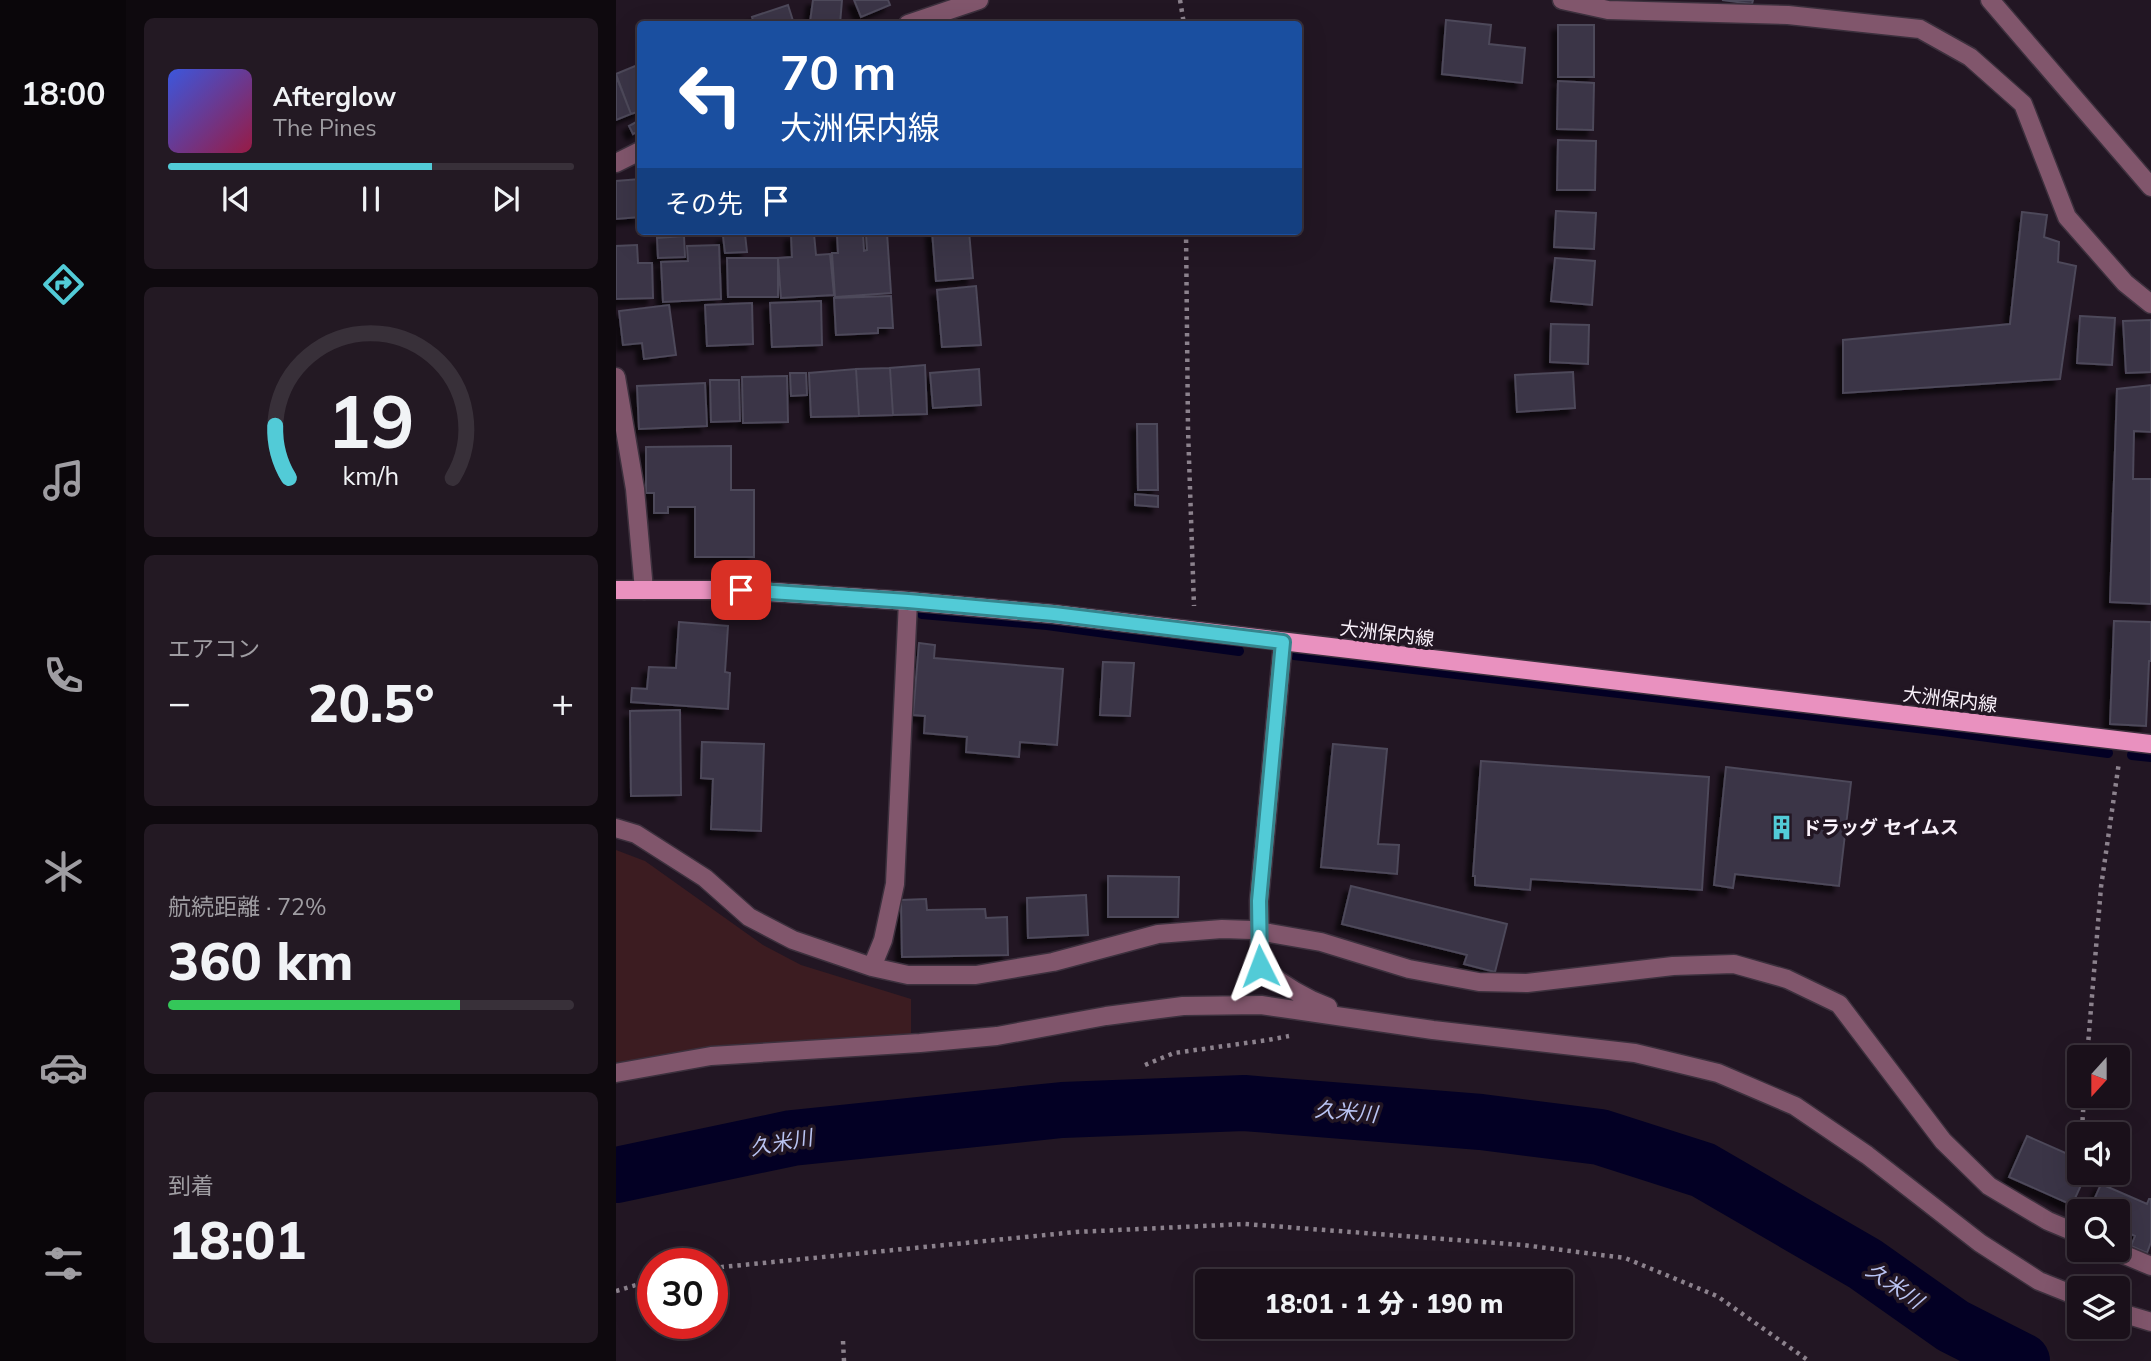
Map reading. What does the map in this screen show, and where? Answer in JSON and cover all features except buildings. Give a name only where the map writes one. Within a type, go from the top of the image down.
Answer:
[{"type":"main road","name":"大洲保内線","points":[[616,590],[741,590],[1054,614],[2151,744]]},
{"type":"street","points":[[917,21],[979,0]]},
{"type":"street","points":[[1562,0],[1608,10],[1788,15],[1920,29],[1970,57],[2023,104],[2067,217],[2125,283],[2151,304]]},
{"type":"street","points":[[1990,0],[2151,187]]},
{"type":"street","points":[[616,163],[637,152]]},
{"type":"street","points":[[616,377],[635,489],[644,590]]},
{"type":"street","points":[[872,967],[883,940],[895,884],[908,601]]},
{"type":"street","points":[[1283,642],[1259,901],[1260,966],[1281,984],[1308,999],[1358,1019]]},
{"type":"street","points":[[616,828],[636,834],[705,878],[749,918],[793,940],[872,967],[908,975],[976,975],[1053,962],[1158,934],[1222,929],[1258,931],[1321,942],[1409,970],[1479,982],[1527,983],[1673,966],[1734,964],[1787,979],[1839,1004],[1943,1141],[1989,1186],[2048,1221],[2067,1229]]},
{"type":"street","points":[[616,1073],[711,1056],[997,1036],[1106,1016],[1184,1006],[1261,1005],[1433,1030],[1635,1053],[1718,1073],[1795,1106],[1867,1155],[1980,1243],[2039,1281],[2067,1292]]},
{"type":"street","points":[[2130,1257],[2151,1266]]},
{"type":"street","points":[[2130,1316],[2151,1322]]},
{"type":"path","points":[[1180,0],[1184,21]]},
{"type":"path","points":[[1186,235],[1188,429],[1195,632]]},
{"type":"path","points":[[2088,1045],[2101,887],[2122,741]]},
{"type":"path","points":[[1145,1065],[1174,1053],[1268,1041],[1294,1034]]},
{"type":"path","points":[[728,1266],[1076,1232],[1245,1224],[1522,1245],[1625,1258],[1717,1296],[1809,1361]]},
{"type":"path","points":[[616,1291],[637,1285]]},
{"type":"path","points":[[843,1340],[844,1361]]},
{"type":"shaded area","points":[[616,850],[645,861],[763,945],[801,965],[911,999],[911,1035],[712,1046],[616,1064]]},
{"type":"waterway","points":[[922,614],[1047,625],[1239,651]]},
{"type":"waterway","points":[[1294,655],[1943,731],[2108,753]]},
{"type":"waterway","points":[[2132,755],[2151,757]]},
{"type":"waterway","name":"久米川","points":[[616,1175],[792,1138],[1062,1110],[1244,1103],[1481,1122],[1600,1137],[1703,1170],[1865,1264],[1953,1326],[2022,1361]]},
{"type":"place","name":"ドラッグ セイムス","points":[[1782,827]]},
{"type":"route","points":[[741,590],[1054,614],[1283,642],[1259,901],[1260,966]]}]
